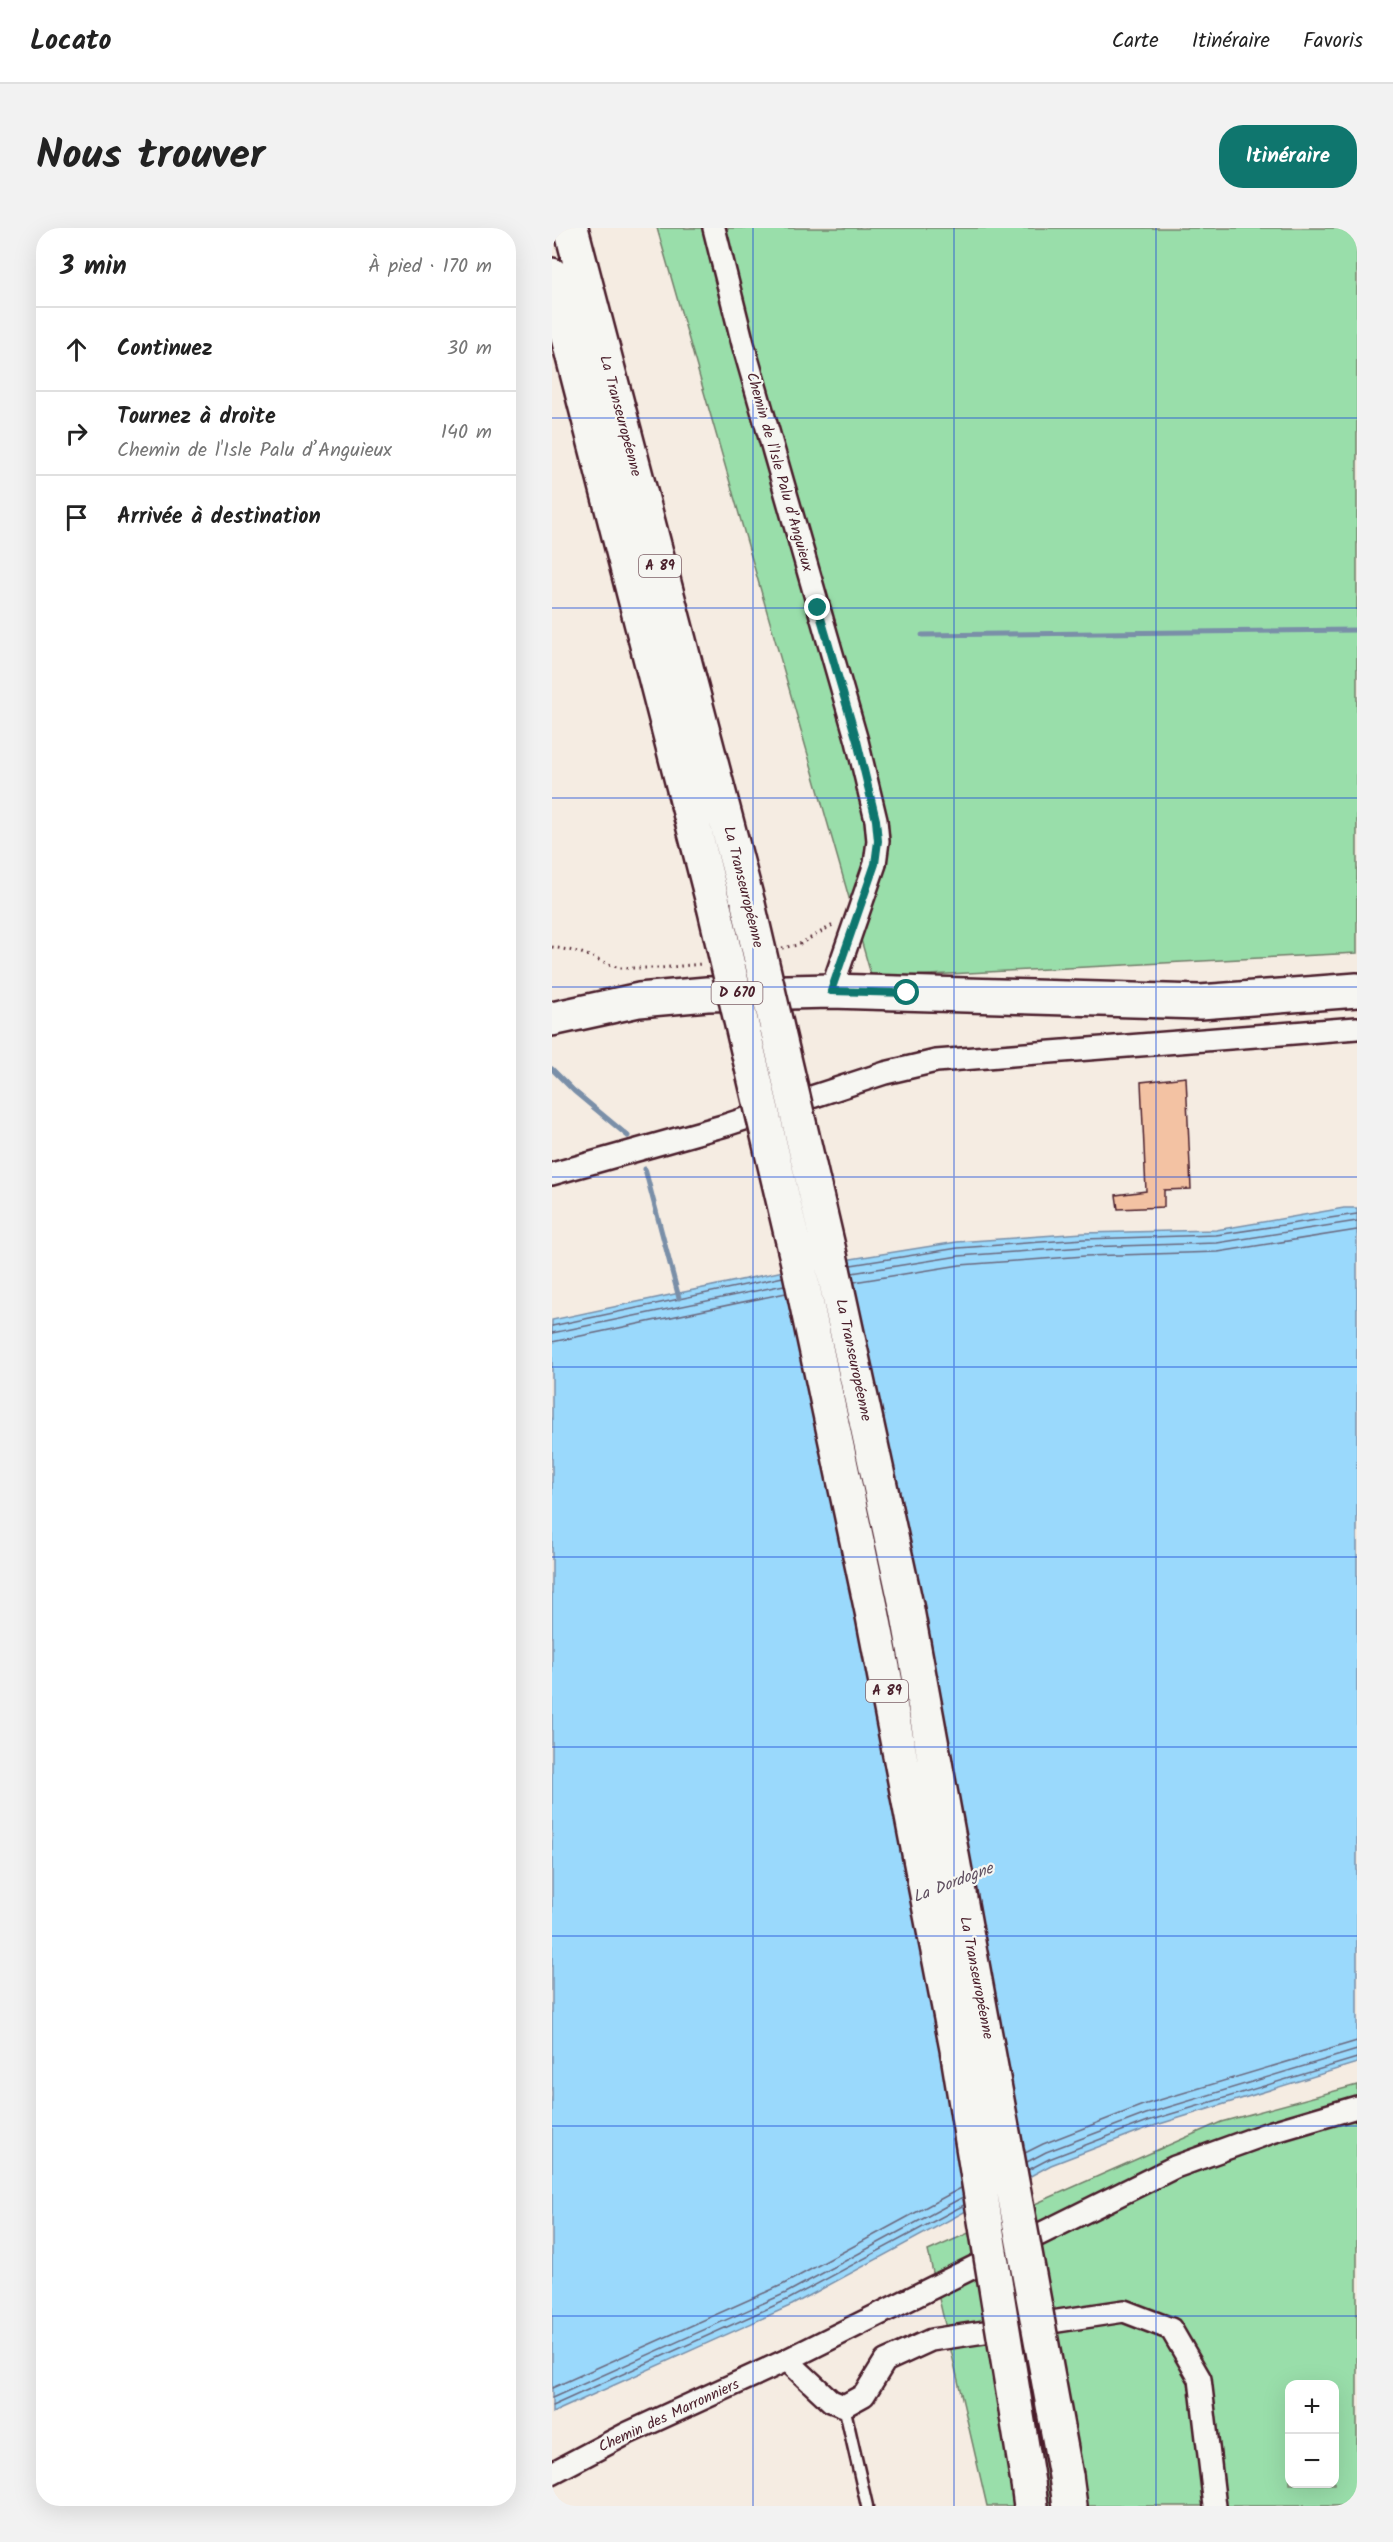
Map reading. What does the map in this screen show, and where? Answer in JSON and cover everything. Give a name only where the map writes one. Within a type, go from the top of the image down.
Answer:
[{"type":"main road","name":"La Transeuropéenne","points":[[571,228],[748,904],[830,1255],[907,1610],[1068,2491]]},
{"type":"main road","name":"La Transeuropéenne","points":[[552,275],[714,906],[798,1263],[873,1616],[957,2049],[1030,2494]]},
{"type":"main road","name":"D 670","points":[[560,1016],[639,1000],[707,994],[831,991],[1200,1002],[1357,990]]},
{"type":"street","name":"Chemin de l'Isle Palu d’Anguieux","points":[[714,228],[743,344],[857,741],[876,820],[878,841],[875,864],[831,991]]},
{"type":"street","points":[[552,1174],[726,1125],[885,1073],[936,1061],[1357,1028]]},
{"type":"street","name":"Chemin des Marronniers","points":[[552,2473],[628,2433],[787,2361],[1175,2167],[1272,2132],[1357,2107]]},
{"type":"street","points":[[787,2361],[831,2401],[844,2406],[864,2395],[885,2361],[931,2340],[1124,2311],[1171,2329],[1200,2379],[1215,2506]]},
{"type":"lane","points":[[844,2406],[867,2506]]},
{"type":"green space","points":[[657,228],[1357,228],[1357,953],[872,978]]},
{"type":"green space","points":[[1357,2085],[1357,2506],[987,2506],[928,2251],[1221,2122]]},
{"type":"water","name":"La Dordogne","points":[[1344,1208],[1357,1208],[1357,2063],[1150,2127],[1051,2165],[792,2305],[552,2413],[552,1320],[807,1266],[957,1242],[1083,1233],[1216,1230]]},
{"type":"building","points":[[1186,1077],[1191,1189],[1164,1190],[1164,1207],[1118,1209],[1116,1195],[1146,1191],[1141,1082]]},
{"type":"waterway","points":[[922,635],[1357,630]]},
{"type":"waterway","points":[[552,1069],[574,1091],[628,1136]]},
{"type":"waterway","points":[[645,1169],[679,1298]]},
{"type":"route","points":[[818,608],[871,794],[878,841],[875,864],[831,991],[907,993]]}]
